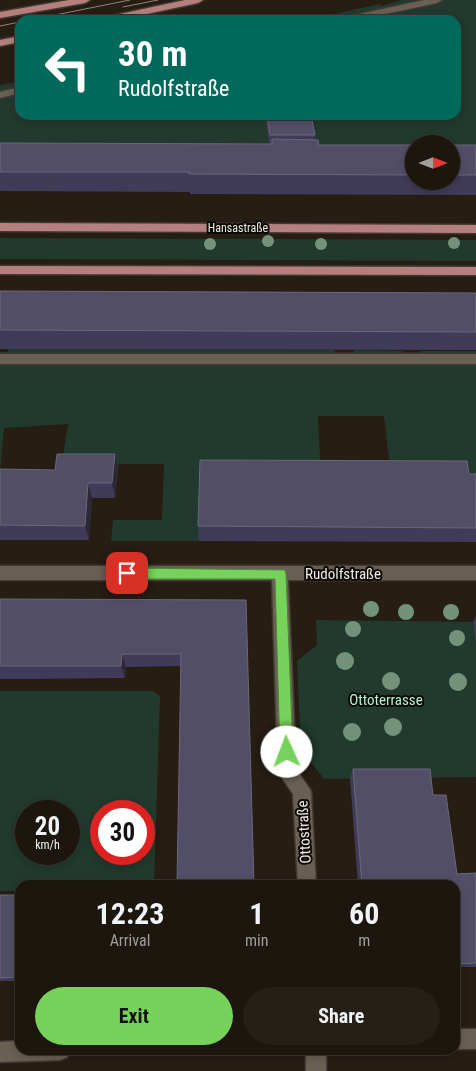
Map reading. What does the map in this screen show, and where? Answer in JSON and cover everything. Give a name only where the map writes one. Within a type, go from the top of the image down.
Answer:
[{"type":"main road","points":[[0,15],[84,0]]},
{"type":"main road","points":[[129,15],[198,0]]},
{"type":"main road","points":[[0,43],[15,40]]},
{"type":"main road","name":"Hansastraße","points":[[0,227],[476,229]]},
{"type":"main road","points":[[0,270],[476,271]]},
{"type":"street","points":[[368,15],[437,0]]},
{"type":"street","points":[[0,95],[15,91]]},
{"type":"street","points":[[0,359],[476,359]]},
{"type":"street","name":"Rudolfstraße","points":[[0,573],[476,574]]},
{"type":"street","name":"Ottostraße","points":[[280,574],[287,772],[302,791],[307,880]]},
{"type":"street","points":[[460,1039],[476,1039]]},
{"type":"street","points":[[0,1052],[15,1052]]},
{"type":"street","points":[[316,1055],[316,1071]]},
{"type":"green space","points":[[401,0],[476,0],[476,165],[460,165],[460,135],[405,135],[405,165],[0,163],[0,85],[15,82],[15,120],[266,120],[266,123],[282,120],[461,120],[461,15],[329,15],[380,4],[382,6]]},
{"type":"green space","points":[[0,238],[476,240],[476,261],[0,259]]},
{"type":"green space","points":[[8,349],[335,350],[335,353],[353,353],[354,350],[402,351],[403,353],[420,353],[420,351],[476,351],[476,490],[391,476],[384,416],[318,416],[321,475],[201,476],[199,541],[111,541],[113,520],[162,520],[164,464],[119,464],[118,469],[61,469],[68,424],[4,428],[0,471],[0,352],[8,352]]},
{"type":"green space","name":"Ottoterrasse","points":[[316,620],[473,622],[476,644],[476,777],[324,779],[301,749],[297,661],[317,645]]},
{"type":"green space","points":[[0,691],[153,691],[160,696],[155,853],[155,800],[90,800],[90,865],[155,865],[154,880],[15,880],[15,891],[0,891]]},
{"type":"building","points":[[268,120],[312,120],[315,135],[270,135]]},
{"type":"building","points":[[272,139],[318,140],[319,145],[405,145],[405,175],[0,172],[0,143],[272,144]]},
{"type":"building","points":[[460,145],[476,145],[476,175],[460,175]]},
{"type":"building","points":[[0,291],[476,293],[476,332],[0,330]]},
{"type":"building","points":[[57,454],[115,454],[112,483],[88,483],[85,526],[0,525],[0,469],[55,470]]},
{"type":"building","points":[[200,460],[467,461],[469,474],[476,474],[476,528],[198,526]]},
{"type":"building","points":[[0,599],[246,600],[254,880],[177,880],[181,654],[122,654],[121,666],[0,666]]},
{"type":"building","points":[[353,769],[430,769],[433,795],[446,795],[457,874],[476,873],[476,963],[460,964],[460,880],[362,880]]},
{"type":"building","points":[[0,895],[15,895],[15,977],[0,978]]},
{"type":"tram line","points":[[55,15],[130,0]]},
{"type":"tram line","points":[[123,7],[158,0]]},
{"type":"tram line","points":[[0,26],[15,23]]},
{"type":"route","points":[[127,573],[280,574],[287,752]]}]
